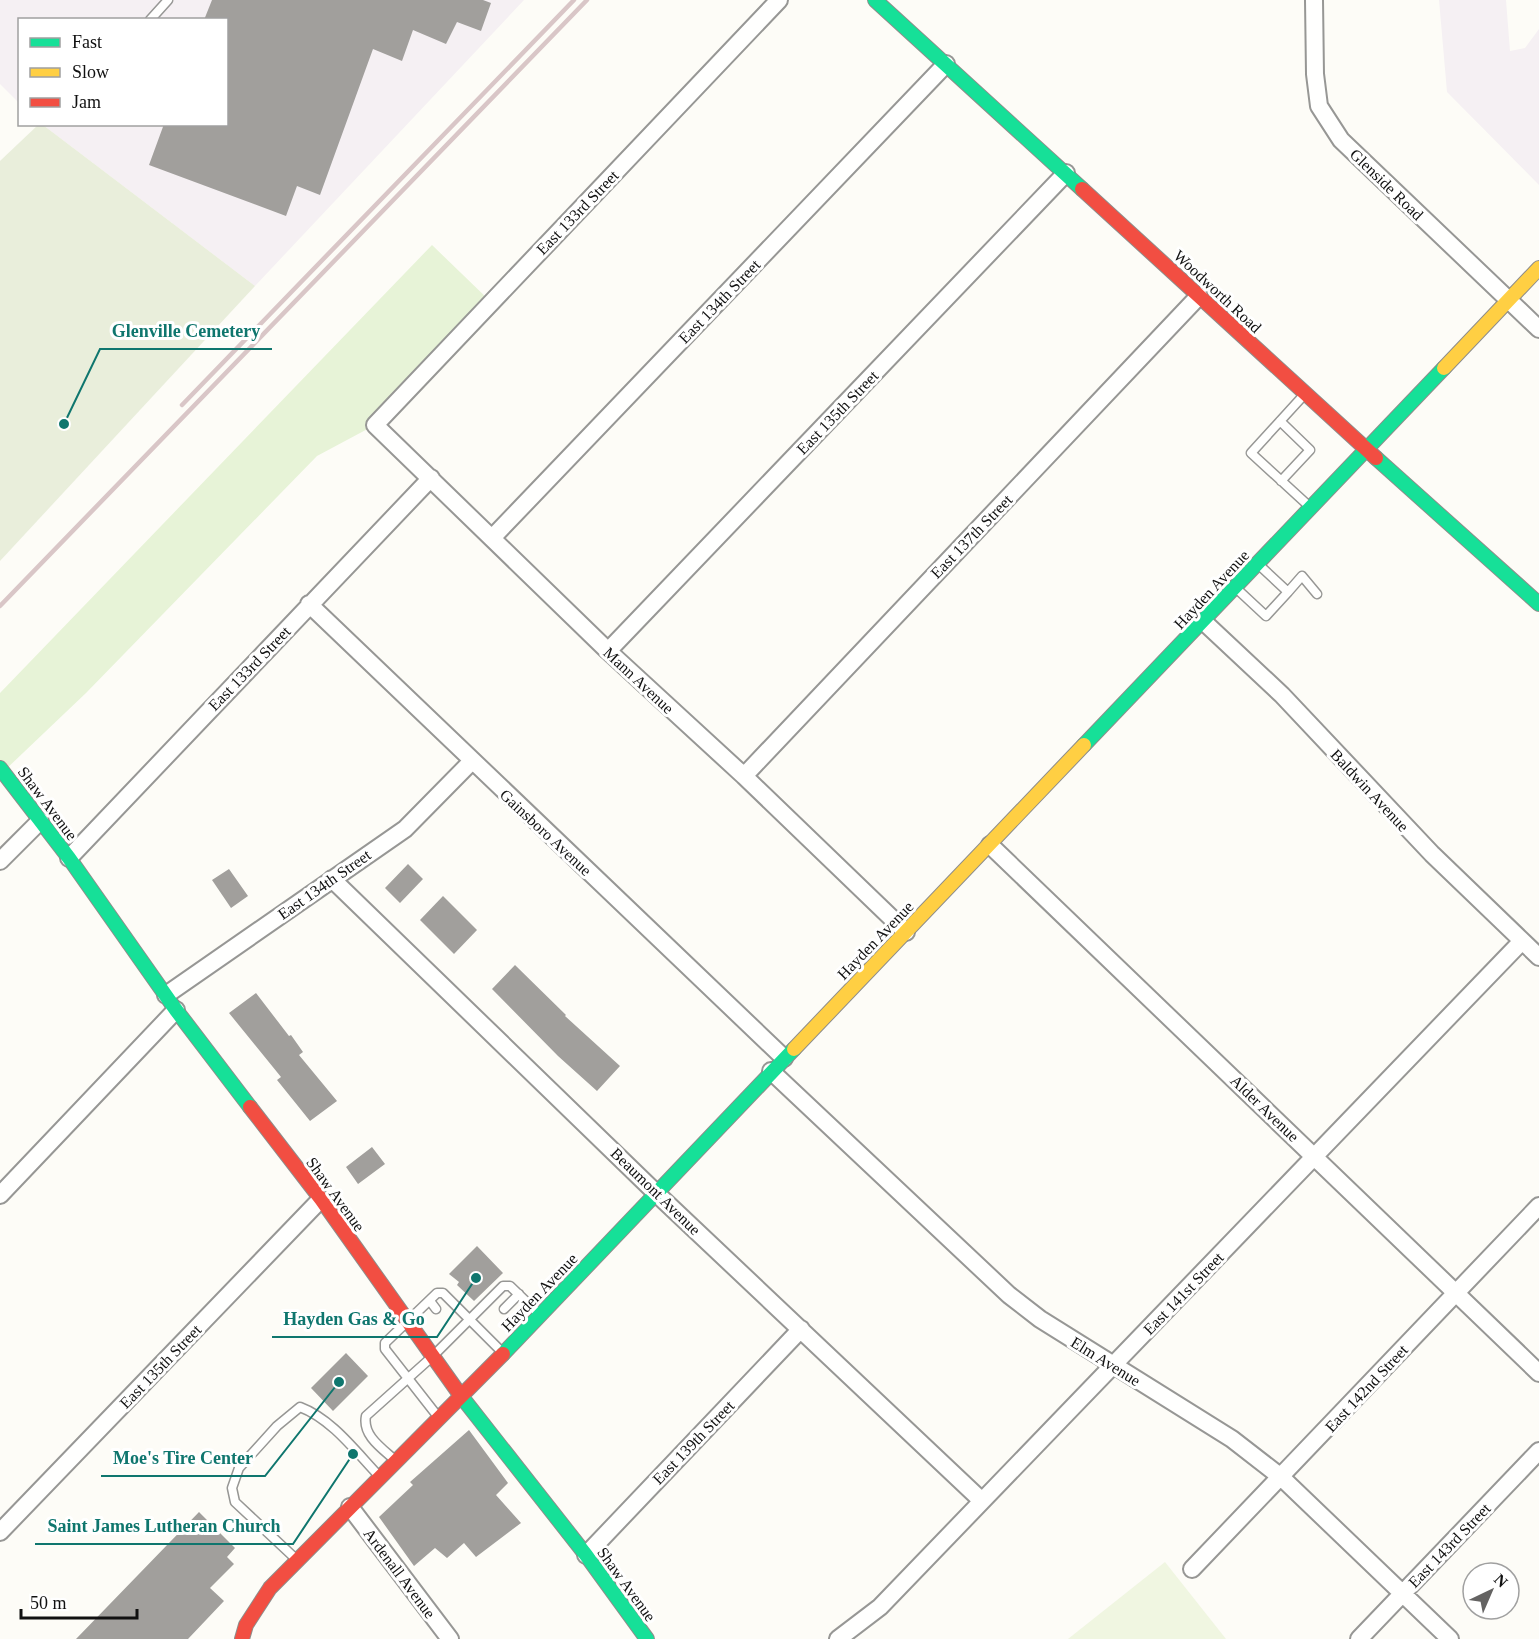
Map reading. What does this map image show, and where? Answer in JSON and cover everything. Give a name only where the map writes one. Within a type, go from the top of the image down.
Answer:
[{"type":"street","name":"East 133rd Street","points":[[375,425],[778,0]]},
{"type":"street","name":"Woodworth Road","points":[[875,0],[1367,450],[1539,604]]},
{"type":"street","name":"Glenside Road","points":[[1314,0],[1315,74],[1319,106],[1341,140],[1539,329]]},
{"type":"street","name":"East 134th Street","points":[[492,538],[946,64]]},
{"type":"street","name":"East 135th Street","points":[[608,651],[1066,173]]},
{"type":"street","name":"Hayden Avenue","points":[[242,1639],[246,1625],[270,1588],[540,1315],[1539,268]]},
{"type":"street","name":"East 137th Street","points":[[744,776],[1199,296]]},
{"type":"street","name":"Mann Avenue","points":[[375,425],[608,651],[744,776],[906,932]]},
{"type":"street","name":"East 133rd Street","points":[[69,858],[431,478]]},
{"type":"street","name":"Gainsboro Avenue","points":[[309,604],[784,1058]]},
{"type":"street","name":"Baldwin Avenue","points":[[1203,621],[1282,695],[1424,846],[1539,957]]},
{"type":"street","name":"East 134th Street","points":[[166,995],[405,829],[472,761]]},
{"type":"street","name":"Shaw Avenue","points":[[0,768],[69,858],[176,1010],[321,1199],[462,1396],[586,1555],[647,1639]]},
{"type":"street","points":[[0,861],[40,821]]},
{"type":"street","name":"Alder Avenue","points":[[990,845],[1539,1373]]},
{"type":"street","name":"Beaumont Avenue","points":[[332,879],[656,1193],[982,1501]]},
{"type":"street","name":"East 141st Street","points":[[838,1639],[880,1607],[1522,941]]},
{"type":"street","points":[[0,1196],[176,1010]]},
{"type":"street","name":"Elm Avenue","points":[[771,1071],[1009,1295],[1040,1319],[1232,1439],[1281,1477],[1450,1639]]},
{"type":"street","name":"East 135th Street","points":[[0,1532],[321,1199]]},
{"type":"street","name":"East 142nd Street","points":[[1192,1569],[1539,1206]]},
{"type":"street","name":"East 139th Street","points":[[586,1555],[801,1329]]},
{"type":"street","name":"East 143rd Street","points":[[1359,1639],[1539,1451]]},
{"type":"street","name":"Ardenall Avenue","points":[[350,1507],[450,1639]]},
{"type":"lane","points":[[152,18],[168,0]]},
{"type":"lane","points":[[1305,393],[1251,453],[1311,508]]},
{"type":"lane","points":[[1280,421],[1310,450],[1281,481]]},
{"type":"lane","points":[[1257,564],[1288,592]]},
{"type":"lane","points":[[1235,587],[1266,616],[1302,576],[1317,594]]},
{"type":"lane","points":[[396,1461],[370,1437],[364,1424],[366,1416],[433,1356],[453,1330],[470,1320],[503,1286],[510,1286],[540,1315]]},
{"type":"lane","points":[[440,1418],[385,1349],[385,1343],[437,1293],[443,1293],[470,1320],[485,1329],[503,1353]]},
{"type":"lane","points":[[504,1310],[519,1294]]},
{"type":"lane","points":[[430,1301],[436,1309]]},
{"type":"lane","points":[[297,1561],[235,1502],[232,1488],[239,1468],[277,1426],[300,1407],[315,1413],[380,1477]]},
{"type":"shaded area","points":[[0,0],[524,0],[255,286],[44,126],[228,126],[228,18],[18,18],[18,102],[0,84]]},
{"type":"shaded area","points":[[1439,0],[1506,0],[1510,51],[1525,48],[1539,29],[1539,185],[1447,92]]},
{"type":"green space","points":[[37,126],[44,126],[255,286],[0,561],[0,161]]},
{"type":"green space","points":[[432,245],[491,302],[375,425],[317,456],[86,693],[3,772],[0,768],[0,693]]},
{"type":"green space","points":[[1165,1562],[1226,1639],[1068,1639]]},
{"type":"building","points":[[212,0],[483,0],[491,3],[481,31],[457,22],[446,44],[413,30],[402,61],[373,49],[320,195],[297,186],[286,216],[149,165],[163,126],[228,126],[228,18],[205,18]]},
{"type":"building","points":[[408,864],[423,879],[400,903],[385,888]]},
{"type":"building","points":[[229,869],[248,896],[231,908],[212,880]]},
{"type":"building","points":[[443,896],[477,930],[454,954],[420,920]]},
{"type":"building","points":[[515,965],[565,1016],[620,1066],[597,1091],[558,1056],[492,989]]},
{"type":"building","points":[[256,993],[303,1052],[299,1055],[337,1101],[310,1121],[277,1080],[281,1077],[229,1013]]},
{"type":"building","points":[[372,1147],[385,1164],[358,1184],[346,1167]]},
{"type":"building","points":[[477,1246],[503,1273],[474,1301],[457,1285],[459,1282],[449,1274]]},
{"type":"building","points":[[346,1353],[368,1376],[333,1411],[311,1388]]},
{"type":"building","points":[[469,1430],[508,1483],[496,1495],[521,1523],[476,1557],[464,1543],[447,1558],[435,1548],[414,1566],[379,1517],[413,1485],[410,1482]]},
{"type":"building","points":[[199,1512],[235,1548],[227,1557],[234,1564],[210,1588],[224,1601],[188,1639],[76,1639]]},
{"type":"railway","points":[[182,405],[574,0]]},
{"type":"railway","points":[[0,606],[587,0]]},
{"type":"traffic: fast","points":[[875,0],[1082,189]]},
{"type":"traffic: fast","points":[[1084,745],[1444,368]]},
{"type":"traffic: fast","points":[[1376,458],[1539,604]]},
{"type":"traffic: fast","points":[[0,768],[69,858],[176,1010],[250,1107]]},
{"type":"traffic: fast","points":[[503,1354],[794,1049]]},
{"type":"traffic: fast","points":[[461,1396],[586,1555],[647,1639]]},
{"type":"traffic: slow","points":[[1444,368],[1539,268]]},
{"type":"traffic: slow","points":[[794,1049],[1084,745]]},
{"type":"traffic: jam","points":[[1082,189],[1376,458]]},
{"type":"traffic: jam","points":[[250,1107],[321,1199],[461,1396]]},
{"type":"traffic: jam","points":[[242,1639],[246,1625],[270,1588],[503,1354]]},
{"type":"place","name":"Glenville Cemetery","points":[[64,424]]},
{"type":"place","name":"Hayden Gas & Go","points":[[476,1278]]},
{"type":"place","name":"Moe's Tire Center","points":[[339,1382]]},
{"type":"place","name":"Saint James Lutheran Church","points":[[353,1454]]}]
